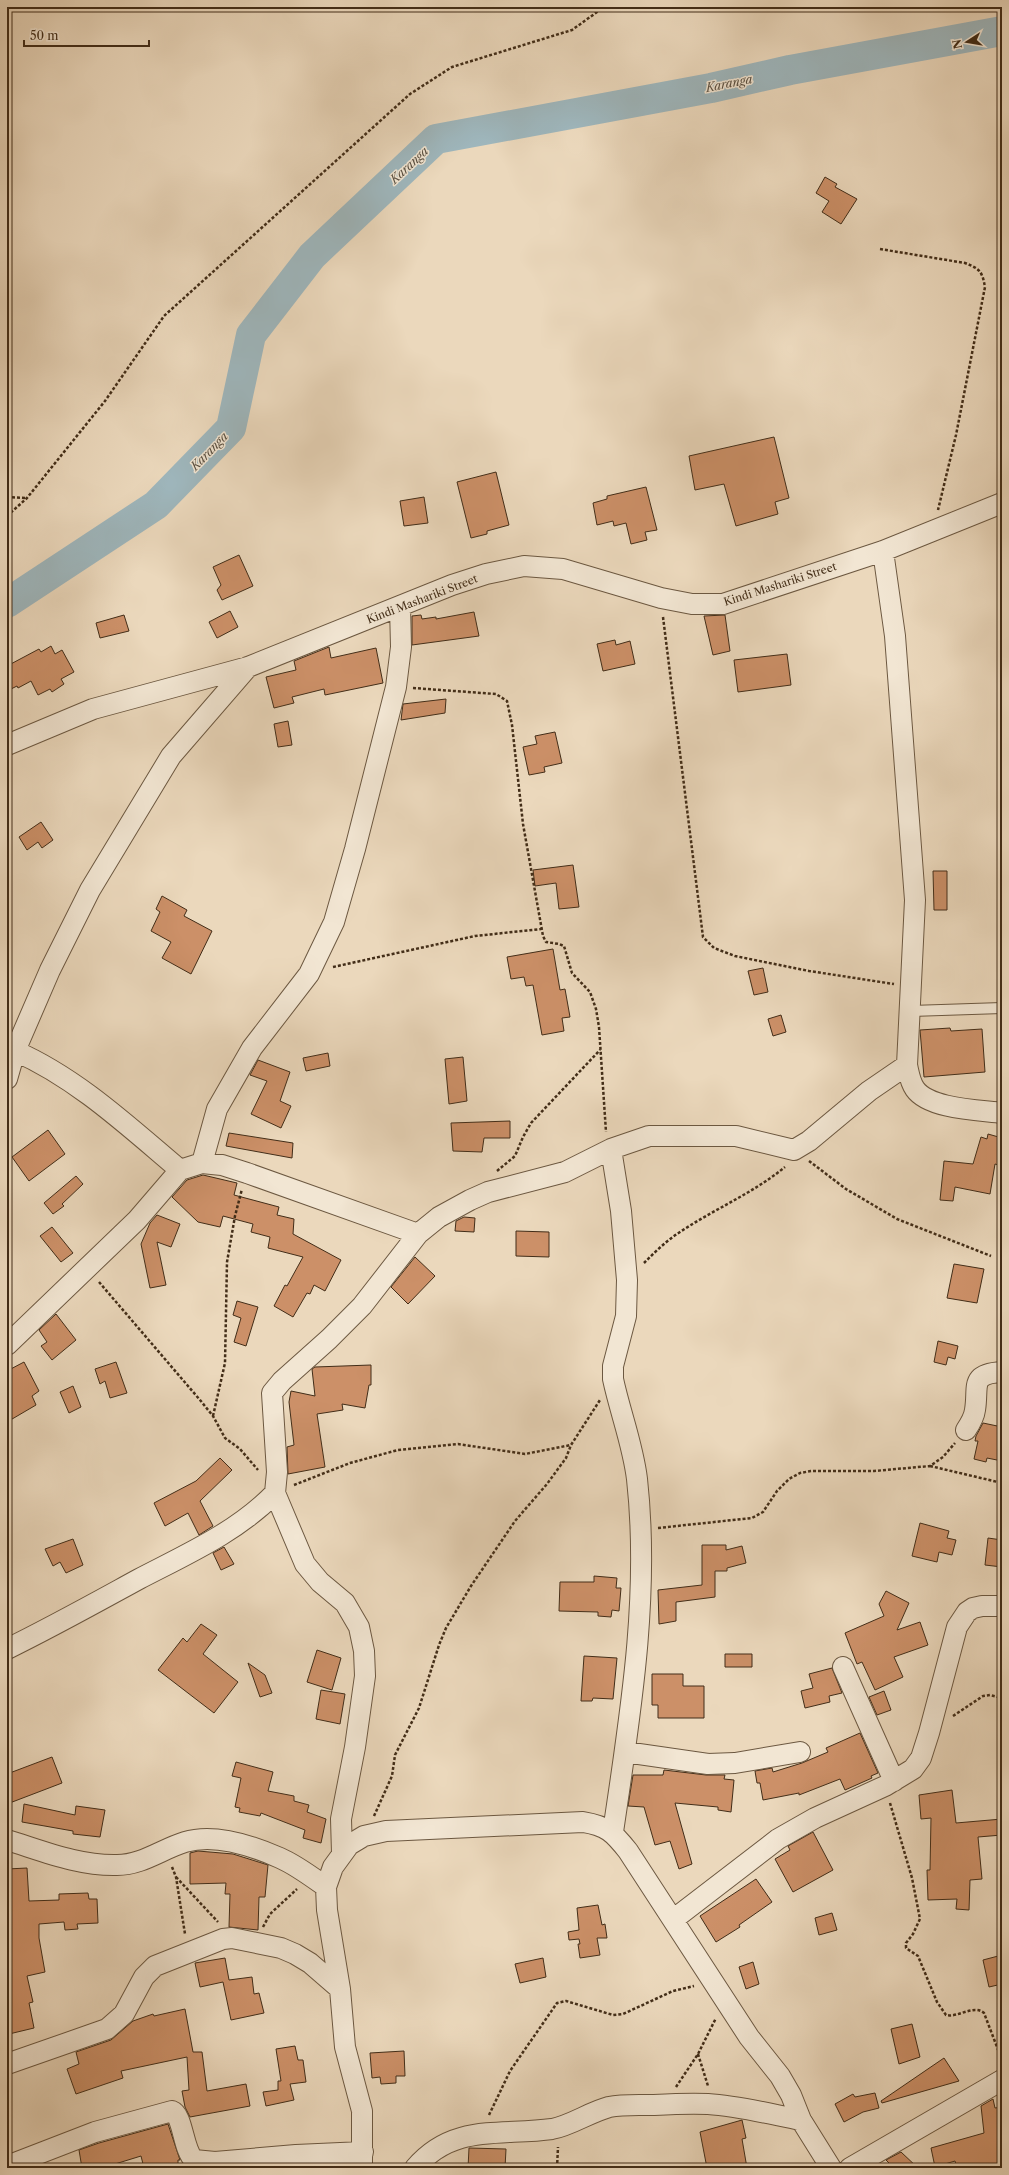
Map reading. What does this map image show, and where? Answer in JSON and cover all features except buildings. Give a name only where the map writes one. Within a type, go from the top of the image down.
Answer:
[{"type":"street","name":"Kindi Mashariki Street","points":[[7,745],[93,709],[248,666],[452,585],[486,574],[524,566],[563,568],[661,598],[692,604],[723,604],[883,551],[1002,503]]},
{"type":"street","points":[[883,551],[895,636],[915,900],[911,1011],[907,1065],[913,1085],[925,1099],[938,1103],[1002,1113]]},
{"type":"street","points":[[202,1163],[217,1109],[252,1048],[309,974],[334,922],[355,849],[396,687],[401,647],[400,606]]},
{"type":"street","points":[[7,1079],[12,1055],[50,970],[90,890],[171,756],[248,666]]},
{"type":"street","points":[[12,1055],[58,1073],[111,1112],[180,1170]]},
{"type":"street","points":[[342,1853],[341,1820],[356,1748],[365,1676],[364,1651],[359,1628],[345,1603],[320,1582],[305,1564],[273,1495],[276,1472],[272,1393],[282,1381],[329,1339],[362,1306],[418,1234],[439,1217],[488,1192],[565,1172],[608,1151],[649,1136],[736,1136],[797,1152],[869,1090],[907,1065]]},
{"type":"street","points":[[608,1151],[621,1211],[627,1280],[626,1316],[613,1366],[613,1379],[637,1478],[640,1530],[640,1613],[634,1692],[613,1832]]},
{"type":"street","points":[[7,1345],[137,1220],[180,1170],[202,1163],[222,1165],[247,1173],[418,1234]]},
{"type":"street","points":[[966,1430],[975,1412],[975,1392],[979,1379],[984,1374],[1002,1372]]},
{"type":"street","points":[[7,1649],[70,1618],[213,1541],[240,1522],[273,1495]]},
{"type":"street","points":[[674,1919],[778,1839],[816,1818],[890,1783],[918,1763],[929,1733],[952,1643],[962,1620],[973,1608],[982,1606],[1002,1606]]},
{"type":"street","points":[[843,1667],[890,1783]]},
{"type":"street","points":[[624,1752],[708,1764],[735,1764],[800,1752]]},
{"type":"street","points":[[319,1882],[333,1867],[349,1845],[364,1836],[415,1829],[583,1822],[599,1824],[613,1832],[674,1919],[749,2037],[780,2076],[792,2095],[801,2120],[831,2168]]},
{"type":"street","points":[[7,1840],[86,1864],[118,1866],[140,1862],[191,1840],[213,1840],[249,1847],[281,1858],[319,1882],[327,1910],[340,1989],[345,2047],[362,2111],[362,2160],[296,2155],[194,2164],[188,2152],[179,2119],[176,2113],[172,2111],[95,2132],[7,2166]]},
{"type":"street","points":[[7,2064],[107,2029],[124,2014],[149,1970],[188,1952],[223,1939],[240,1940],[281,1948],[310,1963],[340,1989]]},
{"type":"street","points":[[850,2168],[1002,2080]]},
{"type":"street","points":[[415,2168],[427,2155],[440,2146],[482,2132],[534,2131],[555,2128],[609,2107],[664,2104],[708,2104],[801,2120]]},
{"type":"lane","points":[[911,1011],[1002,1008]]},
{"type":"path","points":[[7,516],[27,498],[105,401],[164,316],[410,94],[452,68],[572,30],[604,7]]},
{"type":"path","points":[[880,248],[965,263],[978,268],[983,277],[985,287],[956,435],[932,531]]},
{"type":"path","points":[[7,497],[27,498]]},
{"type":"path","points":[[661,598],[702,937],[714,948],[735,956],[809,971],[912,987]]},
{"type":"path","points":[[396,687],[496,694],[507,701],[512,725],[524,831],[541,928],[546,942],[564,946],[572,973],[590,992],[594,1000],[599,1027],[608,1151]]},
{"type":"path","points":[[309,974],[364,959],[475,936],[541,928]]},
{"type":"path","points":[[488,1192],[499,1168],[515,1156],[523,1137],[532,1123],[600,1050]]},
{"type":"path","points":[[627,1280],[677,1234],[771,1179],[797,1152],[846,1189],[897,1219],[991,1256]]},
{"type":"path","points":[[213,1416],[225,1363],[227,1262],[234,1216],[247,1173]]},
{"type":"path","points":[[88,1267],[213,1416],[226,1438],[240,1449],[253,1463],[273,1495],[329,1470],[398,1450],[458,1444],[525,1454],[571,1445]]},
{"type":"path","points":[[364,1836],[389,1782],[395,1755],[419,1708],[446,1628],[471,1586],[515,1521],[547,1484],[566,1458],[571,1445],[613,1379]]},
{"type":"path","points":[[930,1466],[943,1457],[966,1430]]},
{"type":"path","points":[[640,1530],[752,1518],[763,1512],[777,1491],[789,1479],[800,1473],[811,1471],[874,1471],[930,1466],[1002,1483]]},
{"type":"path","points":[[929,1733],[983,1696],[990,1695],[1002,1698]]},
{"type":"path","points":[[890,1783],[920,1919],[913,1934],[906,1943],[906,1948],[918,1956],[937,2002],[946,2015],[952,2016],[976,2009],[984,2013],[1002,2060]]},
{"type":"path","points":[[167,1851],[176,1877],[188,1952]]},
{"type":"path","points":[[176,1877],[240,1940],[262,1930],[276,1908],[319,1882]]},
{"type":"path","points":[[482,2132],[510,2071],[557,2003],[566,2000],[613,2015],[623,2014],[673,1991],[714,1980]]},
{"type":"path","points":[[664,2104],[698,2054],[726,2001]]},
{"type":"path","points":[[698,2054],[707,2081],[708,2104]]},
{"type":"waterway","name":"Karanga","points":[[7,603],[156,505],[231,428],[251,335],[312,256],[436,139],[711,88],[790,70],[1002,31]]}]
